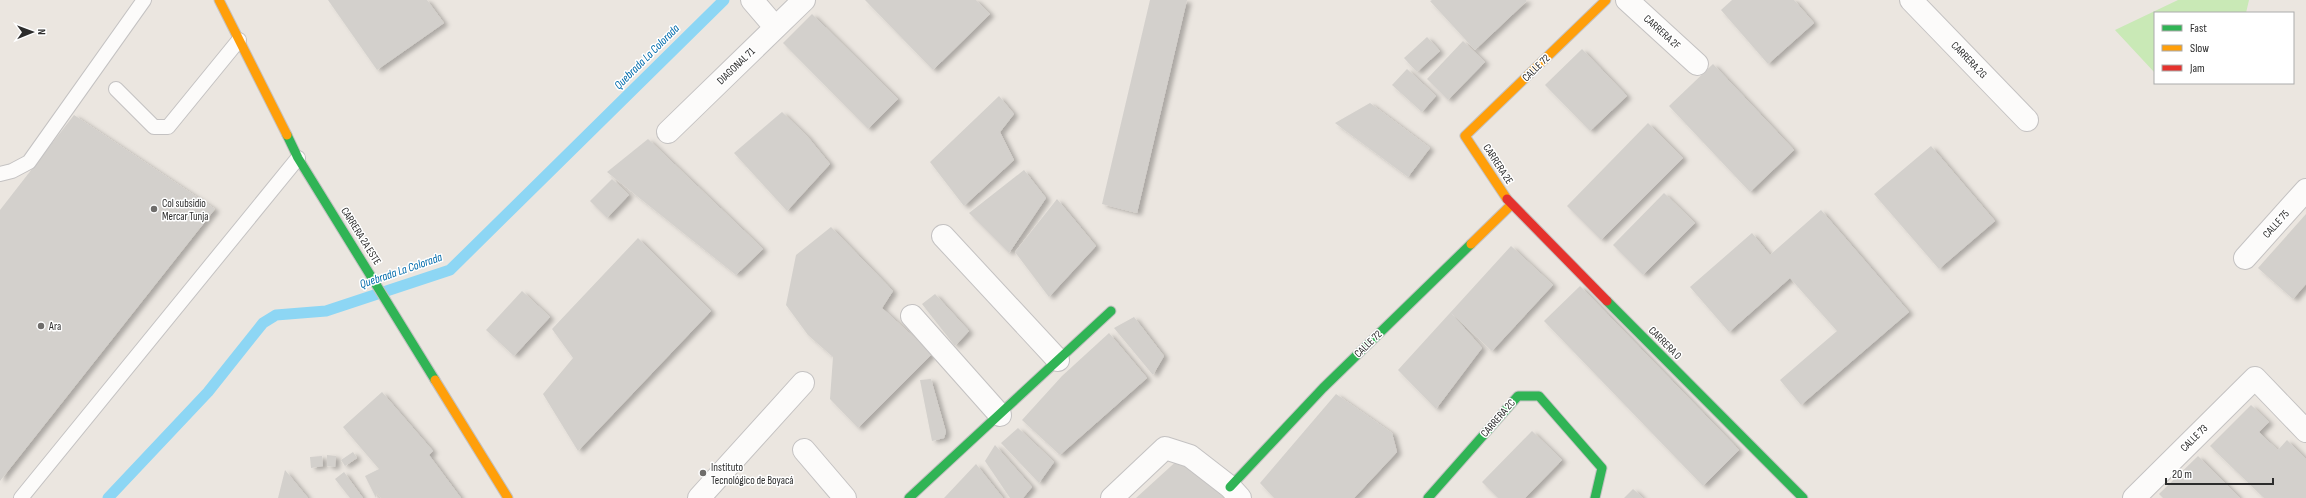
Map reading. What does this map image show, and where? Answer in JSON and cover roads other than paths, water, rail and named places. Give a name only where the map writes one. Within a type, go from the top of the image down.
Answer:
[{"type":"street","name":"CARRERA 2A ESTE","points":[[218,0],[298,158],[508,498]]},
{"type":"street","name":"DIAGONAL 71","points":[[668,132],[804,0]]},
{"type":"street","name":"CALLE 72","points":[[1465,136],[1606,0]]},
{"type":"street","name":"CARRERA 2F","points":[[1627,0],[1697,64]]},
{"type":"street","name":"CARRERA 2G","points":[[1911,0],[2027,120]]},
{"type":"street","points":[[753,1],[775,28]]},
{"type":"street","name":"CARRERA 2E","points":[[1465,136],[1511,205]]},
{"type":"street","name":"CALLE 75","points":[[2246,258],[2306,190]]},
{"type":"street","name":"CALLE 72","points":[[1235,492],[1324,388],[1511,205]]},
{"type":"street","name":"CARRERA 0","points":[[1511,205],[1802,498]]},
{"type":"street","points":[[943,236],[1058,360]]},
{"type":"street","points":[[909,498],[1111,311]]},
{"type":"street","points":[[912,316],[1000,414]]},
{"type":"street","name":"CALLE 73","points":[[2134,498],[2255,378],[2306,431]]},
{"type":"street","points":[[699,498],[804,383]]},
{"type":"street","name":"CARRERA 2C","points":[[1428,498],[1518,396],[1539,396],[1602,468],[1595,498]]},
{"type":"street","points":[[1112,498],[1165,448],[1190,456],[1235,492]]},
{"type":"street","points":[[804,450],[845,498]]},
{"type":"lane","points":[[0,174],[12,171],[29,162],[144,0]]},
{"type":"lane","points":[[116,89],[154,127],[168,127],[239,40]]},
{"type":"lane","points":[[21,498],[298,158]]},
{"type":"waterway","name":"Quebrada La Colorada","points":[[108,498],[208,392],[263,323],[276,315],[326,311],[450,270],[724,0]]},
{"type":"place","name":"Col subsidio Mercar Tunja","points":[[154,209]]},
{"type":"place","name":"Ara","points":[[41,326]]},
{"type":"place","name":"Instituto Tecnológico de Boyacá","points":[[703,473]]}]
